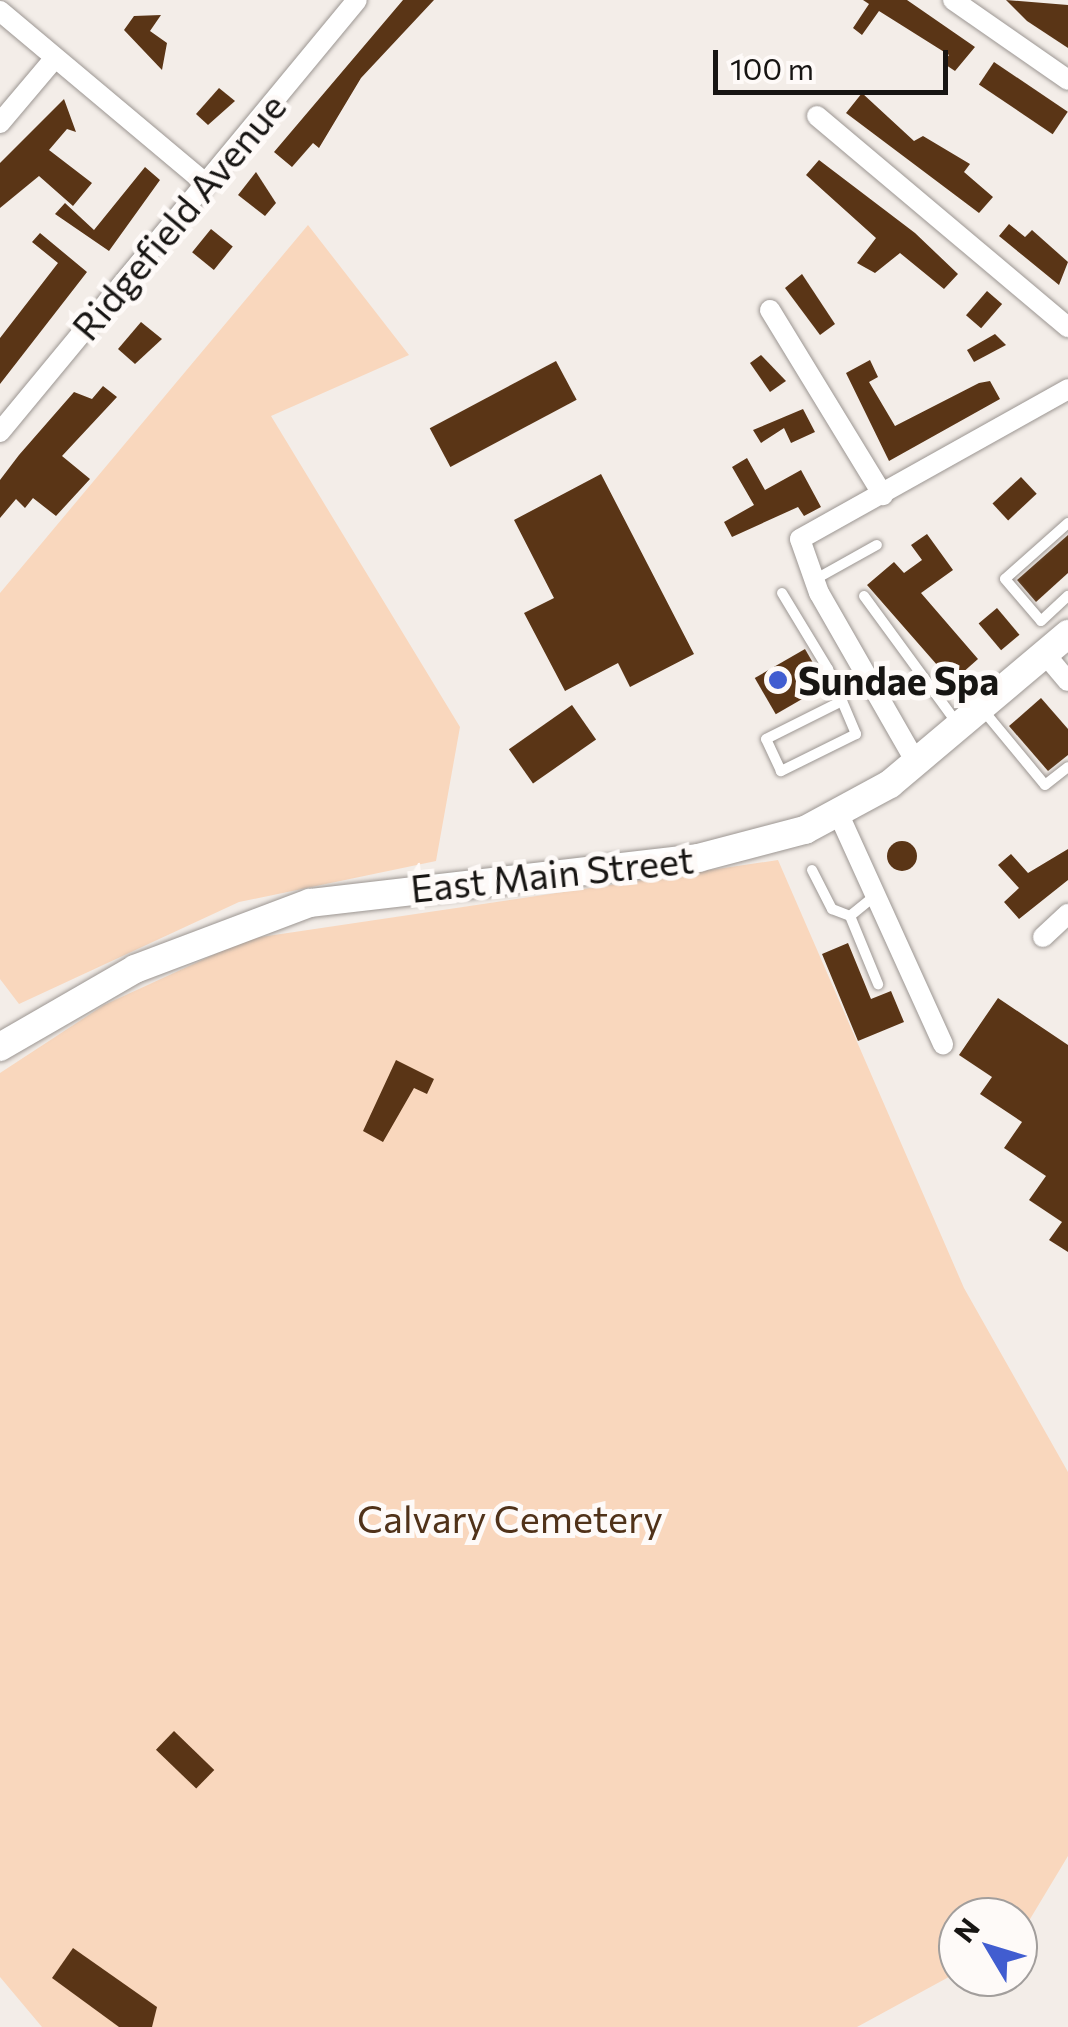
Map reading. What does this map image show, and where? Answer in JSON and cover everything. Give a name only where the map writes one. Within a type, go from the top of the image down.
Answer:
[{"type":"main road","name":"East Main Street","points":[[0,1047],[152,961],[310,903],[698,858],[839,815],[917,764],[1068,634]]},
{"type":"street","name":"Ridgefield Avenue","points":[[0,432],[357,0]]},
{"type":"street","points":[[953,0],[1068,80]]},
{"type":"street","points":[[0,11],[205,182]]},
{"type":"street","points":[[0,124],[56,58]]},
{"type":"street","points":[[817,116],[1068,327]]},
{"type":"street","points":[[770,310],[883,495]]},
{"type":"street","points":[[917,764],[813,581],[800,539],[1068,389]]},
{"type":"street","points":[[1045,654],[1068,681]]},
{"type":"street","points":[[839,815],[943,1044]]},
{"type":"street","points":[[1043,937],[1068,914]]},
{"type":"lane","points":[[1067,598],[1041,620],[1005,580],[1068,523]]},
{"type":"lane","points":[[813,581],[877,545]]},
{"type":"lane","points":[[782,593],[842,701],[856,734],[782,771],[766,739],[842,701]]},
{"type":"lane","points":[[864,596],[971,718],[1045,785],[1068,767]]},
{"type":"lane","points":[[812,870],[832,909],[850,916],[878,984]]},
{"type":"lane","points":[[850,916],[877,894]]},
{"type":"green space","points":[[308,225],[409,355],[271,416],[460,727],[436,861],[239,902],[19,1004],[0,979],[0,593]]},
{"type":"green space","name":"Calvary Cemetery","points":[[778,860],[964,1288],[1068,1472],[1068,1856],[1038,1906],[1038,1897],[938,1897],[938,1983],[857,2027],[42,2027],[0,1977],[0,1073],[104,1005],[248,939]]},
{"type":"building","points":[[403,0],[434,0],[361,78],[319,148],[313,143],[292,167],[274,152]]},
{"type":"building","points":[[863,0],[907,0],[975,47],[955,71],[943,63],[949,55],[879,11],[862,35],[853,28],[869,4]]},
{"type":"building","points":[[1006,0],[1068,5],[1068,48],[1027,21]]},
{"type":"building","points":[[161,15],[150,31],[167,43],[162,70],[124,30],[134,16]]},
{"type":"building","points":[[994,62],[1068,112],[1053,134],[979,84]]},
{"type":"building","points":[[219,88],[235,101],[208,125],[196,114]]},
{"type":"building","points":[[862,93],[914,141],[923,136],[970,164],[964,172],[993,197],[979,213],[846,113]]},
{"type":"building","points":[[64,99],[76,132],[67,129],[49,150],[92,183],[73,206],[39,176],[0,208],[0,163]]},
{"type":"building","points":[[819,160],[915,233],[958,274],[944,289],[900,253],[875,273],[857,263],[876,238],[806,175]]},
{"type":"building","points":[[145,167],[160,180],[109,251],[55,214],[65,203],[94,230]]},
{"type":"building","points":[[256,172],[276,203],[265,216],[238,195]]},
{"type":"building","points":[[1009,224],[1025,237],[1032,230],[1068,262],[1059,285],[999,236]]},
{"type":"building","points":[[211,229],[233,247],[214,270],[192,252]]},
{"type":"building","points":[[40,233],[87,272],[0,384],[0,338],[58,263],[32,242]]},
{"type":"building","points":[[802,274],[835,324],[820,335],[785,288]]},
{"type":"building","points":[[987,291],[1002,304],[981,328],[966,315]]},
{"type":"building","points":[[141,322],[162,339],[135,364],[118,349]]},
{"type":"building","points":[[995,334],[1006,345],[974,362],[967,350]]},
{"type":"building","points":[[761,355],[786,381],[770,392],[750,363]]},
{"type":"building","points":[[870,360],[878,377],[869,382],[895,426],[979,383],[990,381],[1000,399],[889,461],[846,373]]},
{"type":"building","points":[[556,361],[577,400],[450,467],[430,428]]},
{"type":"building","points":[[103,386],[117,397],[62,456],[90,479],[56,516],[33,498],[25,508],[16,499],[0,518],[0,480],[19,455],[74,392],[92,399]]},
{"type":"building","points":[[803,409],[815,432],[791,443],[784,428],[761,443],[753,430]]},
{"type":"building","points":[[747,458],[765,490],[801,470],[821,507],[804,516],[798,507],[732,537],[724,522],[754,505],[732,467]]},
{"type":"building","points":[[601,474],[694,654],[630,687],[618,663],[565,691],[524,613],[554,598],[514,520]]},
{"type":"building","points":[[1021,477],[1037,494],[1008,520],[992,504]]},
{"type":"building","points":[[927,534],[953,570],[921,593],[978,659],[952,682],[867,585],[894,562],[904,573],[922,560],[911,545]]},
{"type":"building","points":[[1068,535],[1068,573],[1036,602],[1017,580]]},
{"type":"building","points":[[997,608],[1019,635],[1001,650],[979,623]]},
{"type":"building","points":[[805,649],[826,685],[776,714],[755,678]]},
{"type":"building","points":[[1041,698],[1068,729],[1068,755],[1048,771],[1009,726]]},
{"type":"building","points":[[572,705],[596,739],[533,784],[509,749]]},
{"type":"building","points":[[902,841],[916,850],[917,856],[908,870],[902,871],[888,862],[887,856],[896,842]]},
{"type":"building","points":[[1068,849],[1068,880],[1019,919],[1004,902],[1019,888],[998,865],[1011,854],[1028,873]]},
{"type":"building","points":[[848,943],[871,999],[891,991],[904,1022],[858,1041],[822,954]]},
{"type":"building","points":[[998,998],[1068,1045],[1068,1252],[1049,1240],[1062,1222],[1029,1200],[1046,1176],[1004,1148],[1022,1122],[980,1094],[992,1077],[959,1055]]},
{"type":"building","points":[[396,1060],[434,1079],[427,1094],[414,1088],[383,1142],[363,1131]]},
{"type":"building","points":[[174,1731],[214,1770],[196,1789],[156,1750]]},
{"type":"building","points":[[73,1948],[157,2007],[152,2027],[119,2027],[52,1978]]},
{"type":"place","name":"Sundae Spa","points":[[778,680]]}]
